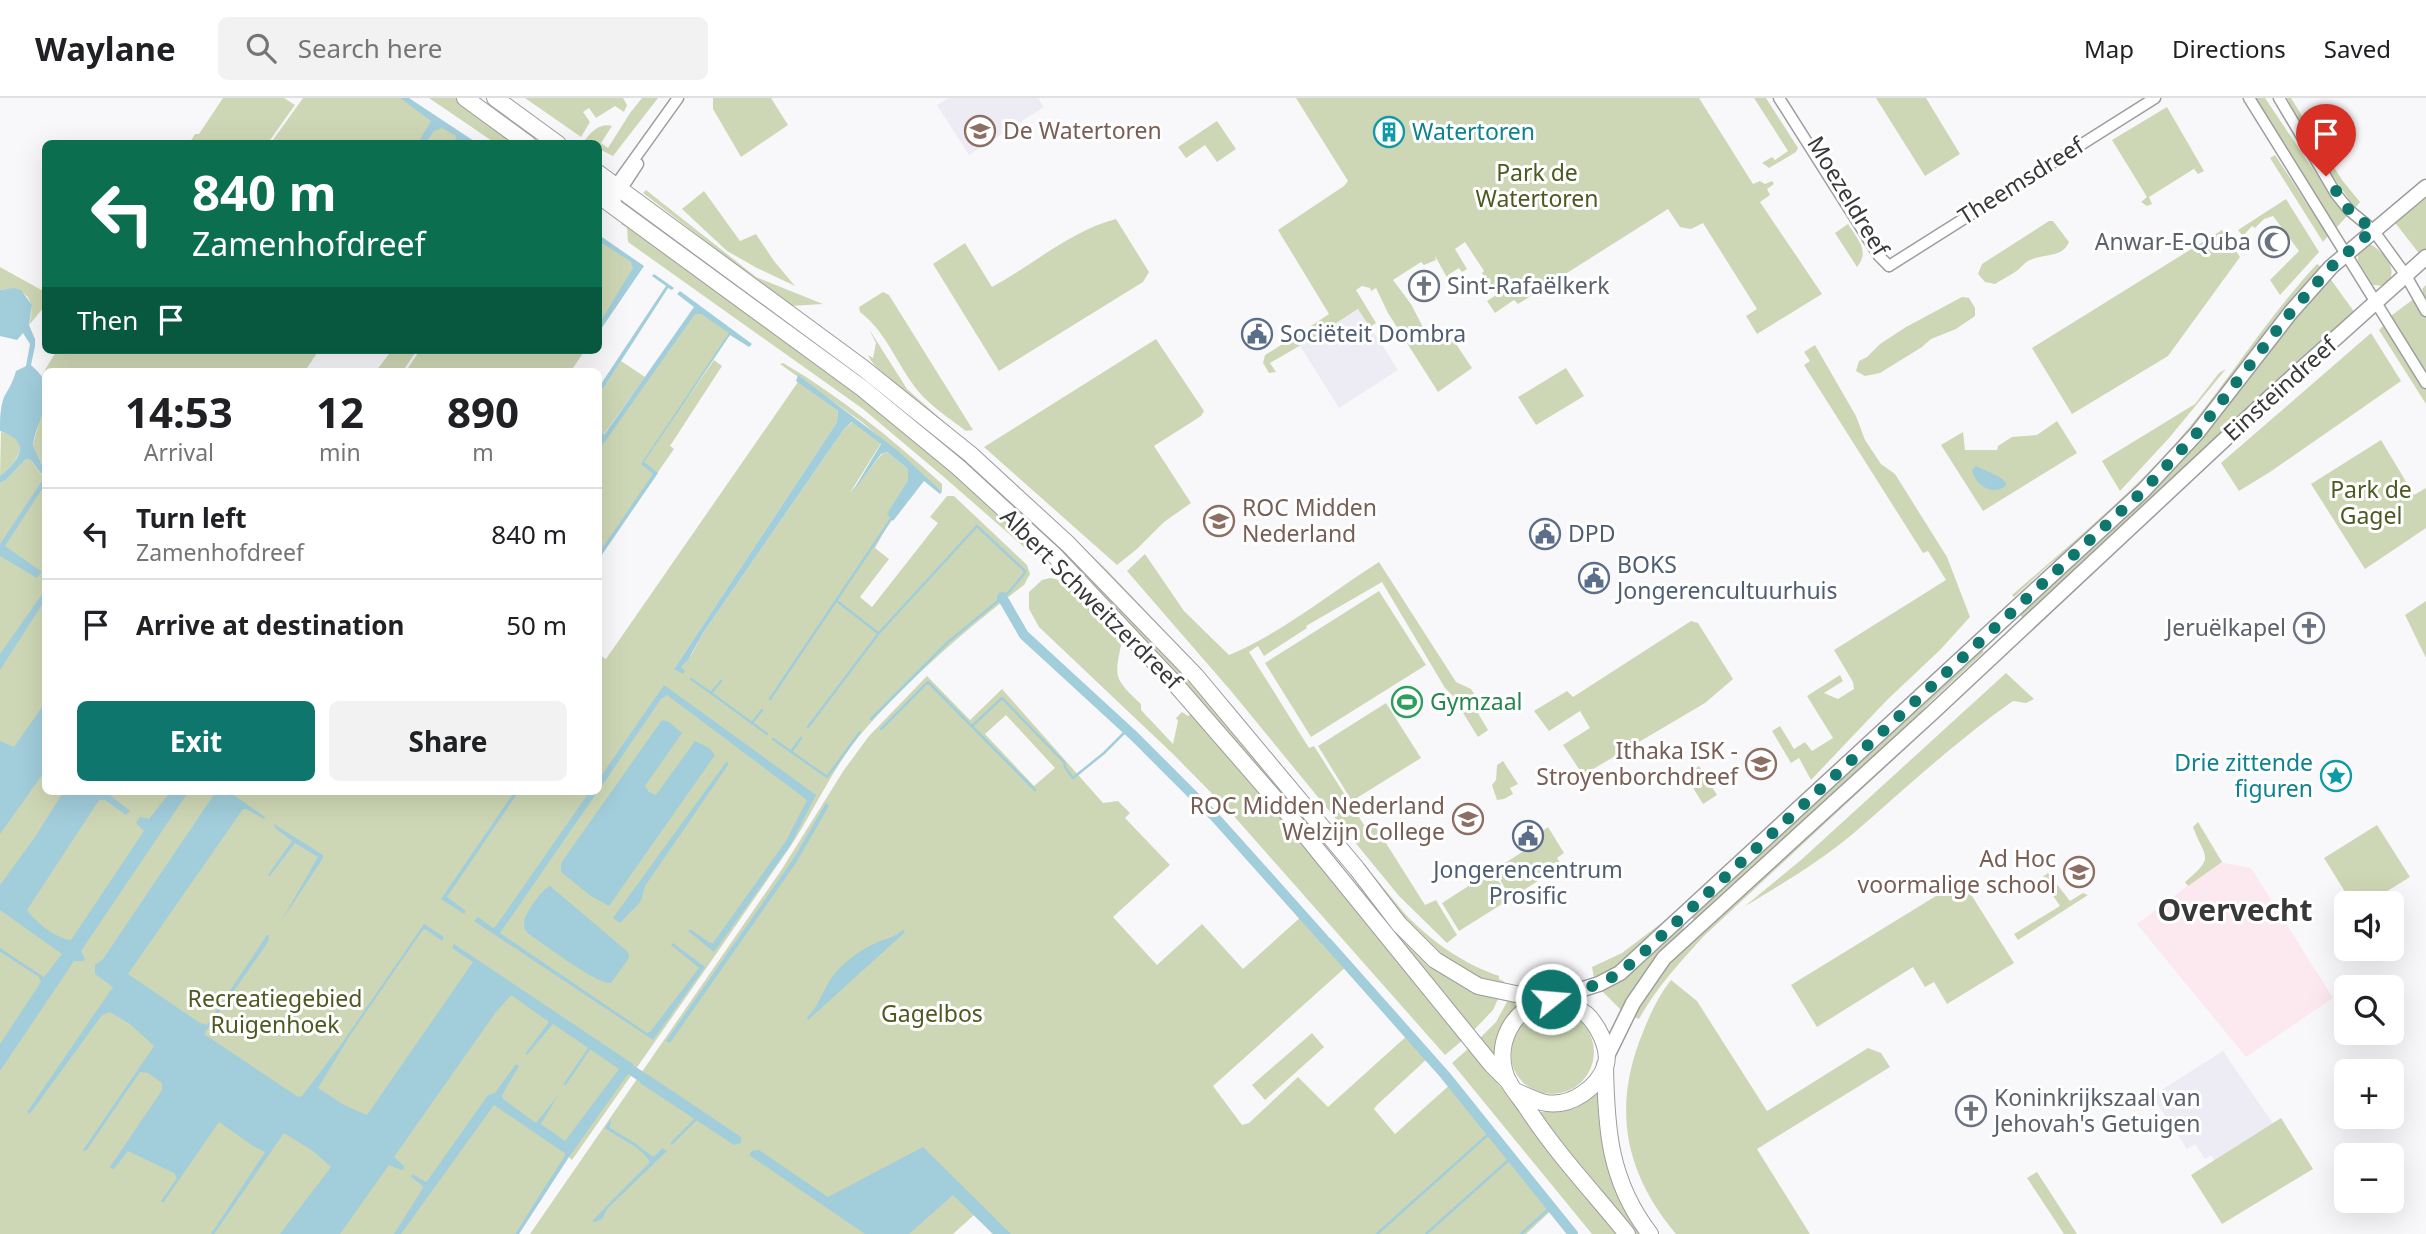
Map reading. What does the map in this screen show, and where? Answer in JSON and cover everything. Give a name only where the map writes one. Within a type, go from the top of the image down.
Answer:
[{"type":"highway","points":[[465,98],[523,140]]},
{"type":"highway","points":[[495,98],[553,140]]},
{"type":"highway","name":"Albert Schweitzerdreef","points":[[602,176],[873,376],[970,454],[1068,544],[1195,675],[1357,869],[1399,924],[1428,954],[1450,971],[1478,986],[1547,1000]]},
{"type":"highway","name":"Albert Schweitzerdreef","points":[[602,198],[862,388],[958,467],[1055,556],[1178,686],[1284,809],[1512,1087]]},
{"type":"highway","points":[[1628,1234],[1537,1124],[1512,1087],[1502,1054],[1506,1036],[1518,1015],[1547,1000],[1572,1006],[1585,1014],[1598,1031],[1606,1061],[1606,1118],[1616,1172],[1650,1234]]},
{"type":"highway","points":[[1512,1087],[1541,1101],[1561,1103],[1590,1088],[1606,1061]]},
{"type":"main road","name":"Einsteindreef","points":[[1547,1000],[1599,984],[1628,965],[2144,490],[2197,433],[2291,312],[2345,254],[2426,187]]},
{"type":"main road","name":"Einsteindreef","points":[[1606,1061],[1633,1003],[1664,958],[2269,398],[2426,257]]},
{"type":"street","points":[[616,208],[617,189],[640,160],[642,151],[678,98]]},
{"type":"street","name":"Moezeldreef","points":[[1779,98],[1879,256],[1889,266]]},
{"type":"street","name":"Moezeldreef","points":[[1788,98],[1885,252],[1889,266]]},
{"type":"street","name":"Theemsdreef","points":[[1889,266],[2155,98]]},
{"type":"street","points":[[2249,98],[2426,383]]},
{"type":"street","points":[[2279,98],[2336,194],[2349,210],[2373,230],[2405,274],[2426,311]]},
{"type":"street","points":[[602,188],[617,189]]},
{"type":"shaded area","name":"De Watertoren","points":[[949,98],[1038,98],[1044,107],[969,155],[937,105]]},
{"type":"shaded area","points":[[1359,309],[1398,370],[1339,408],[1299,344]]},
{"type":"shaded area","points":[[2219,862],[2251,868],[2333,998],[2246,1057],[2137,924]]},
{"type":"shaded area","points":[[2223,1051],[2276,1128],[2217,1165],[2211,1155],[2205,1159],[2195,1144],[2187,1149],[2152,1096]]},
{"type":"green space","points":[[223,98],[284,98],[295,105],[270,140],[191,140],[195,134],[199,134]]},
{"type":"green space","points":[[303,98],[405,98],[462,138],[461,140],[273,140]]},
{"type":"green space","points":[[429,98],[457,98],[515,140],[491,140]]},
{"type":"green space","points":[[525,98],[623,98],[627,105],[624,112],[615,106],[596,118],[589,108],[583,112],[590,122],[581,137]]},
{"type":"green space","points":[[642,98],[658,98],[613,156],[602,150],[602,144],[608,148]]},
{"type":"green space","points":[[713,98],[771,98],[788,125],[741,157],[713,109]]},
{"type":"green space","name":"Park de Watertoren","points":[[1296,98],[1699,98],[1753,184],[1772,181],[1774,184],[1767,189],[1770,195],[1760,202],[1822,294],[1757,334],[1746,316],[1757,309],[1703,223],[1691,229],[1680,227],[1668,209],[1518,304],[1514,300],[1495,313],[1487,301],[1496,295],[1465,242],[1455,249],[1467,269],[1462,272],[1459,268],[1448,275],[1449,281],[1435,256],[1436,260],[1424,265],[1421,262],[1393,280],[1411,304],[1431,343],[1448,332],[1472,368],[1438,392],[1388,313],[1376,288],[1371,291],[1370,288],[1362,286],[1356,290],[1376,323],[1370,327],[1358,309],[1311,339],[1305,330],[1329,314],[1278,230],[1348,181]]},
{"type":"green space","points":[[1754,98],[1766,98],[1798,148],[1796,152],[1769,168],[1762,163],[1772,157],[1775,160],[1788,151]]},
{"type":"green space","points":[[1876,98],[1926,98],[1960,154],[1925,176]]},
{"type":"green space","points":[[2254,98],[2265,98],[2331,196],[2348,215],[2336,228]]},
{"type":"green space","points":[[2287,98],[2291,98],[2342,180],[2360,202],[2355,208],[2315,151]]},
{"type":"green space","points":[[2167,107],[2204,171],[2198,174],[2194,169],[2200,165],[2149,197],[2152,204],[2147,206],[2141,202],[2147,197],[2112,140]]},
{"type":"green space","points":[[1217,121],[1236,149],[1217,162],[1205,145],[1186,158],[1178,147]]},
{"type":"green space","points":[[612,126],[602,141],[585,140],[597,129]]},
{"type":"green space","points":[[2275,155],[2328,236],[2323,242],[2270,158]]},
{"type":"green space","points":[[646,190],[756,277],[823,304],[790,306],[643,193]]},
{"type":"green space","points":[[704,191],[740,241],[756,234],[795,286],[727,251],[682,209]]},
{"type":"green space","points":[[2426,193],[2426,252],[2421,256],[2393,220]]},
{"type":"green space","points":[[2286,199],[2319,252],[2280,295],[2270,280],[2299,251],[2273,216],[2264,219],[2255,228],[2252,226],[2243,236],[2238,230]]},
{"type":"green space","points":[[635,205],[903,409],[999,492],[1085,573],[1200,692],[1412,949],[1452,980],[1498,999],[1493,1010],[1472,1032],[1035,534],[630,212]]},
{"type":"green space","points":[[1116,219],[1149,272],[1143,282],[999,371],[933,264],[965,243],[992,287],[1067,240],[1099,224]]},
{"type":"green space","points":[[624,220],[896,424],[1039,554],[1036,557],[1031,553],[863,409],[628,242],[627,228],[621,224]]},
{"type":"green space","points":[[2053,221],[2069,242],[2062,251],[2028,261],[1995,284],[1985,282],[1978,274],[1982,264]]},
{"type":"green space","points":[[1848,224],[1863,251],[1857,267],[1835,233]]},
{"type":"green space","points":[[2222,230],[2240,257],[2168,356],[2072,414],[2032,348]]},
{"type":"green space","points":[[602,242],[640,268],[602,325]]},
{"type":"green space","points":[[2372,245],[2390,264],[2390,280],[2386,286],[2373,285],[2358,261],[2361,249]]},
{"type":"green space","points":[[2317,264],[2324,269],[2180,445],[2076,545],[2050,564],[2014,597],[2012,595],[2117,502],[2176,443]]},
{"type":"green space","points":[[0,267],[42,290],[42,310],[29,325],[32,308],[27,297],[17,290],[0,290]]},
{"type":"green space","points":[[2329,277],[2355,313],[2024,621],[2020,614],[2053,582]]},
{"type":"green space","points":[[2426,285],[2426,404],[2379,330],[2385,324],[2384,321],[2423,292],[2422,289]]},
{"type":"green space","points":[[883,292],[889,295],[973,430],[966,431],[923,397],[883,336],[860,312],[859,307]]},
{"type":"green space","points":[[1962,297],[1969,298],[1975,308],[1975,316],[1956,329],[1931,339],[1880,373],[1865,376],[1856,371],[1859,361],[1880,344]]},
{"type":"green space","points":[[697,307],[731,332],[684,403],[714,360],[722,366],[670,446],[674,449],[602,553],[602,390],[621,361],[645,377],[604,434],[606,436]]},
{"type":"green space","points":[[869,329],[907,389],[1045,511],[1105,568],[1183,650],[1406,915],[1449,951],[1499,976],[1499,979],[1505,982],[1504,987],[1481,980],[1427,945],[1216,696],[875,365],[868,355],[873,358],[876,343]]},
{"type":"green space","points":[[1302,332],[1308,341],[1270,363],[1276,372],[1269,373],[1263,363],[1265,355]]},
{"type":"green space","points":[[2371,333],[2401,381],[2239,491],[2221,463]]},
{"type":"green space","points":[[1156,339],[1204,411],[1201,416],[1154,446],[1191,503],[1164,522],[1117,565],[984,447]]},
{"type":"green space","points":[[1815,345],[1856,416],[1865,440],[1881,464],[1895,474],[1947,557],[1970,617],[1811,780],[1799,758],[1791,763],[1772,731],[1780,726],[1794,749],[1805,742],[1812,751],[1833,738],[1807,696],[1840,675],[1843,681],[1824,693],[1838,699],[1854,689],[1853,682],[1834,650],[1946,580],[1928,551],[1923,553],[1804,365],[1810,361],[1804,352]]},
{"type":"green space","points":[[55,354],[316,354],[307,368],[46,368]]},
{"type":"green space","points":[[389,354],[414,354],[405,368],[378,368]]},
{"type":"green space","points":[[417,354],[582,354],[573,368],[408,368]]},
{"type":"green space","points":[[783,363],[845,404],[885,435],[942,484],[942,492],[862,422],[780,364]]},
{"type":"green space","points":[[1566,368],[1584,396],[1536,425],[1518,397]]},
{"type":"green space","points":[[2226,369],[2169,438],[2120,491],[2102,461],[2195,404],[2219,373]]},
{"type":"green space","name":"Recreatiegebied Ruigenhoek","points":[[798,382],[838,411],[837,422],[674,669],[688,659],[703,633],[844,429],[853,422],[881,443],[850,493],[882,454],[887,452],[908,469],[908,480],[888,514],[891,519],[875,548],[889,559],[860,597],[872,607],[938,523],[930,517],[947,496],[954,496],[1027,565],[1030,574],[1024,585],[923,670],[885,707],[856,741],[835,770],[790,847],[572,1160],[567,1155],[515,1234],[0,1234],[0,952],[16,962],[0,950],[0,483],[26,459],[31,460],[42,476],[42,795],[602,795],[602,657],[606,659]]},
{"type":"green space","points":[[42,410],[42,465],[33,445]]},
{"type":"green space","points":[[2057,421],[2077,453],[1983,511],[1941,445],[1963,432],[1965,450],[1997,450],[1998,446],[2012,437],[2037,435]]},
{"type":"green space","points":[[1,432],[17,439],[19,451],[17,458],[0,476]]},
{"type":"green space","name":"Park de Gagel","points":[[2381,440],[2414,495],[2426,488],[2426,528],[2365,569],[2311,484]]},
{"type":"green space","points":[[1145,554],[1184,611],[1229,655],[1268,636],[1379,562],[1456,682],[1471,689],[1481,704],[1475,708],[1488,730],[1478,737],[1445,688],[1382,582],[1306,626],[1307,628],[1264,656],[1258,646],[1249,652],[1309,748],[1314,746],[1364,825],[1372,821],[1425,905],[1436,900],[1457,935],[1447,943],[1399,896],[1231,691],[1127,571]]},
{"type":"green space","points":[[1050,578],[1080,593],[1123,636],[1118,674],[1124,687],[1141,704],[1141,710],[1173,744],[1178,721],[1176,718],[1182,712],[1188,716],[1193,712],[1463,1040],[1445,1055],[1232,814],[1039,627],[1029,609],[1029,592],[1042,580]]},
{"type":"green space","points":[[1379,591],[1426,665],[1311,737],[1265,663]]},
{"type":"green space","points":[[2426,601],[2426,658],[2405,615]]},
{"type":"green space","points":[[1691,621],[1698,623],[1733,679],[1705,703],[1583,775],[1563,745],[1590,728],[1580,711],[1549,731],[1534,711],[1567,691],[1573,697]]},
{"type":"green space","points":[[1980,648],[1984,652],[1927,705],[1902,733],[1694,921],[1692,917]]},
{"type":"green space","points":[[2006,673],[2034,699],[2026,703],[2013,701],[1992,716],[1842,843],[1744,907],[1801,860]]},
{"type":"green space","name":"Gagelbos","points":[[927,676],[970,720],[1002,689],[1103,803],[1118,801],[1130,813],[1125,818],[1170,865],[1113,917],[1157,965],[1202,924],[1243,969],[1303,915],[1347,966],[1213,1086],[1242,1125],[1249,1123],[1298,1077],[1328,1107],[1409,1034],[1429,1057],[1374,1109],[1395,1134],[1453,1082],[1555,1207],[1526,1234],[993,1234],[974,1215],[953,1234],[530,1234],[782,869],[844,770],[869,736]],"holes":[[[1006,715],[1055,768],[1034,786],[985,734]]]},
{"type":"green space","points":[[1386,703],[1421,758],[1352,801],[1318,746]]},
{"type":"green space","points":[[1930,718],[1931,725],[1704,936],[1661,986],[1639,1019],[1632,1016],[1657,976],[1691,942]]},
{"type":"green space","points":[[1503,761],[1518,784],[1510,788],[1513,794],[1497,800],[1492,785],[1496,780],[1497,765]]},
{"type":"green space","points":[[1699,766],[1717,795],[1703,804],[1685,775]]},
{"type":"green space","points":[[2198,822],[2222,862],[2188,886],[2185,882],[2201,867],[2205,857],[2193,827]]},
{"type":"green space","points":[[2377,825],[2410,877],[2387,891],[2345,891],[2324,858]]},
{"type":"green space","points":[[1548,827],[1564,853],[1557,858],[1562,866],[1511,898],[1494,870],[1544,838],[1541,832]]},
{"type":"green space","points":[[1492,871],[1510,899],[1459,931],[1442,903]]},
{"type":"green space","points":[[2048,873],[2070,901],[2083,893],[2088,895],[2018,940],[2014,934],[2060,906],[2041,878]]},
{"type":"green space","points":[[1962,880],[2014,963],[1947,1004],[1934,982],[1925,987],[1913,967],[1817,1027],[1791,985]]},
{"type":"green space","points":[[1672,915],[1676,918],[1616,969],[1594,978],[1592,967],[1622,953]]},
{"type":"green space","points":[[1685,923],[1682,932],[1657,956],[1622,1011],[1600,989],[1632,970]]},
{"type":"green space","points":[[1671,980],[1697,1001],[1767,1111],[1868,1048],[1881,1053],[1890,1067],[1757,1149],[1810,1234],[1676,1234],[1658,1211],[1635,1163],[1628,1138],[1626,1113],[1633,1060],[1646,1025]]},
{"type":"green space","points":[[1508,1000],[1522,1003],[1504,1022],[1496,1044],[1496,1061],[1478,1040],[1496,1022]]},
{"type":"green space","points":[[1552,1010],[1568,1013],[1582,1022],[1591,1036],[1594,1052],[1591,1068],[1582,1082],[1568,1091],[1552,1094],[1536,1091],[1522,1082],[1513,1068],[1510,1052],[1513,1036],[1522,1022],[1536,1013]]},
{"type":"green space","points":[[1312,1033],[1324,1047],[1265,1100],[1252,1085]]},
{"type":"green space","points":[[1469,1048],[1620,1234],[1592,1234],[1452,1063]]},
{"type":"green space","points":[[1598,1090],[1600,1132],[1609,1166],[1645,1234],[1634,1234],[1536,1112],[1575,1108]]},
{"type":"green space","points":[[2281,1118],[2313,1169],[2222,1224],[2191,1175]]},
{"type":"green space","points":[[2037,1172],[2077,1234],[2064,1234],[2027,1178]]},
{"type":"water","points":[[400,98],[409,98],[472,140],[455,140],[456,136],[442,128],[434,131],[427,140],[420,140],[431,121]]},
{"type":"water","points":[[602,237],[644,266],[602,328],[602,319],[633,268],[631,262],[602,243]]},
{"type":"water","points":[[654,274],[674,288],[668,288],[602,390],[602,382],[666,286],[652,276]]},
{"type":"water","points":[[0,290],[21,290],[32,305],[29,325],[35,346],[31,365],[42,376],[42,414],[33,445],[42,465],[42,475],[31,460],[26,459],[0,483],[0,476],[20,451],[16,440],[0,431],[2,405],[16,371],[26,366],[30,344],[23,333],[17,340],[0,336]]},
{"type":"water","points":[[680,291],[752,344],[749,347],[730,335],[644,462],[658,473],[602,555],[602,549],[653,474],[641,464],[729,333],[701,314],[695,314],[602,446],[602,433],[604,435],[694,307],[677,294]]},
{"type":"water","points":[[798,375],[897,450],[942,492],[940,494],[924,481],[893,521],[887,514],[908,480],[908,469],[887,452],[881,454],[851,494],[881,444],[852,422],[844,429],[703,633],[681,667],[685,671],[683,674],[674,669],[837,422],[838,411],[796,381]]},
{"type":"water","points":[[1976,466],[2000,477],[2006,486],[1995,490],[1984,487],[1976,480],[1972,470]]},
{"type":"water","points":[[42,481],[42,489],[5,546],[42,572],[37,578],[0,556],[0,544]]},
{"type":"water","points":[[42,594],[42,605],[0,670],[0,654]]},
{"type":"water","points":[[664,685],[816,795],[790,846],[714,952],[688,931],[690,929],[713,943],[786,841],[807,800],[667,695],[661,699],[602,786],[602,775]]},
{"type":"water","points":[[42,707],[42,775],[0,834],[0,741],[14,747]]},
{"type":"water","points":[[662,720],[669,722],[682,733],[645,786],[649,792],[656,795],[695,741],[709,748],[715,755],[609,906],[591,896],[561,872],[561,863]]},
{"type":"water","points":[[727,761],[728,765],[645,886],[641,901],[620,923],[613,918]]},
{"type":"water","points":[[61,795],[110,795],[130,811],[126,815],[105,800],[99,800],[27,910],[47,929],[59,937],[71,940],[144,831],[136,823],[140,817],[149,819],[168,795],[186,795],[81,951],[85,959],[74,961],[0,1071],[0,1044],[41,982],[39,977],[0,952],[0,948],[44,977],[62,954],[0,910],[0,885]]},
{"type":"water","points":[[214,795],[234,795],[265,817],[264,819],[243,809],[128,974],[200,1023],[207,1025],[269,935],[268,942],[204,1034],[298,1097],[302,1096],[424,924],[444,937],[442,941],[425,929],[422,931],[351,1034],[318,1088],[344,1105],[367,1115],[473,962],[452,948],[454,944],[633,1064],[633,1067],[569,1157],[519,1234],[515,1234],[566,1154],[494,1105],[401,1234],[394,1234],[423,1188],[411,1177],[412,1174],[426,1182],[428,1180],[488,1095],[495,1093],[516,1064],[519,1066],[502,1095],[503,1099],[536,1123],[559,1094],[541,1124],[565,1141],[619,1069],[553,1024],[527,1055],[525,1054],[549,1022],[511,995],[496,1012],[394,1157],[404,1169],[389,1165],[340,1234],[280,1234],[331,1167],[313,1151],[284,1133],[214,1234],[211,1234],[265,1152],[219,1122],[163,1203],[161,1201],[177,1178],[174,1173],[128,1151],[113,1170],[110,1167],[162,1090],[162,1083],[148,1073],[140,1072],[86,1151],[83,1150],[154,1046],[130,1024],[110,1012],[102,1015],[30,1114],[27,1112],[113,987],[95,974],[95,965],[103,959]]},
{"type":"water","points":[[512,795],[516,795],[447,897],[466,911],[464,914],[441,899]]},
{"type":"water","points":[[587,795],[595,795],[500,933],[647,1033],[699,968],[671,945],[673,943],[705,967],[653,1040],[474,921],[478,917],[493,928]]},
{"type":"water","points":[[826,803],[829,806],[796,863],[670,1043],[666,1041],[792,861]]},
{"type":"water","points":[[274,824],[323,855],[280,923],[318,857],[295,843],[269,877],[292,841],[275,828]]},
{"type":"water","points":[[550,886],[628,952],[629,958],[611,983],[594,978],[526,930],[524,923],[527,914],[538,897]]},
{"type":"water","points":[[903,930],[903,934],[808,1020],[829,982],[842,966],[861,951]]},
{"type":"water","points":[[647,1074],[741,1137],[741,1143],[734,1145],[640,1083]]},
{"type":"water","points":[[611,1119],[610,1128],[652,1156],[662,1148],[667,1151],[608,1208],[602,1219],[595,1222],[592,1221],[650,1162],[635,1147],[605,1128]]},
{"type":"water","points":[[923,1147],[1011,1234],[993,1234],[953,1195],[909,1234],[865,1234],[749,1155],[752,1151],[759,1150],[828,1197]]},
{"type":"waterway","points":[[770,699],[891,519]]},
{"type":"waterway","points":[[808,727],[879,633],[977,526],[1025,571],[1024,574],[1010,591],[947,643],[871,719]]},
{"type":"waterway","points":[[1002,597],[1024,635],[1134,736],[1214,816],[1324,939]]},
{"type":"waterway","points":[[837,601],[878,633]]},
{"type":"waterway","points":[[691,679],[711,693],[721,681]]},
{"type":"waterway","points":[[881,729],[928,682],[1035,790]]},
{"type":"waterway","points":[[711,693],[767,734]]},
{"type":"waterway","points":[[972,726],[1002,698],[1064,762],[1073,778],[1127,730]]},
{"type":"waterway","points":[[752,723],[762,710]]},
{"type":"waterway","points":[[773,739],[827,777],[860,732]]},
{"type":"waterway","points":[[791,752],[801,738]]},
{"type":"waterway","points":[[1327,942],[1445,1075],[1573,1234]]},
{"type":"waterway","points":[[565,1084],[591,1046]]},
{"type":"waterway","points":[[621,1063],[652,1084]]},
{"type":"waterway","points":[[672,1143],[697,1118]]},
{"type":"waterway","points":[[1377,1234],[1492,1131]]},
{"type":"waterway","points":[[1426,1234],[1512,1157]]},
{"type":"waterway","points":[[1521,1234],[1551,1207]]},
{"type":"place","name":"De Watertoren","points":[[980,131]]},
{"type":"place","name":"Watertoren","points":[[1389,132]]},
{"type":"place","name":"Anwar-E-Quba","points":[[2274,242]]},
{"type":"place","name":"Sint-Rafaëlkerk","points":[[1424,286]]},
{"type":"place","name":"Sociëteit Dombra","points":[[1257,334]]},
{"type":"place","name":"ROC Midden Nederland","points":[[1219,521]]},
{"type":"place","name":"DPD","points":[[1545,534]]},
{"type":"place","name":"BOKS Jongerencultuurhuis","points":[[1594,578]]},
{"type":"place","name":"Jeruëlkapel","points":[[2309,628]]},
{"type":"place","name":"Gymzaal","points":[[1407,702]]},
{"type":"place","name":"Ithaka ISK - Stroyenborchdreef","points":[[1761,764]]},
{"type":"place","name":"Drie zittende figuren","points":[[2336,776]]},
{"type":"place","name":"ROC Midden Nederland Welzijn College","points":[[1468,819]]},
{"type":"place","name":"Jongerencentrum Prosific","points":[[1528,836]]},
{"type":"place","name":"Ad Hoc voormalige school","points":[[2079,872]]},
{"type":"place","name":"Koninkrijkszaal van Jehovah's Getuigen","points":[[1971,1111]]},
{"type":"district","name":"Overvecht","points":[[2235,911]]},
{"type":"route","points":[[1551,999],[1599,984],[1620,973],[2144,490],[2180,452],[2291,312],[2331,267],[2373,230],[2349,210],[2326,176]]}]
